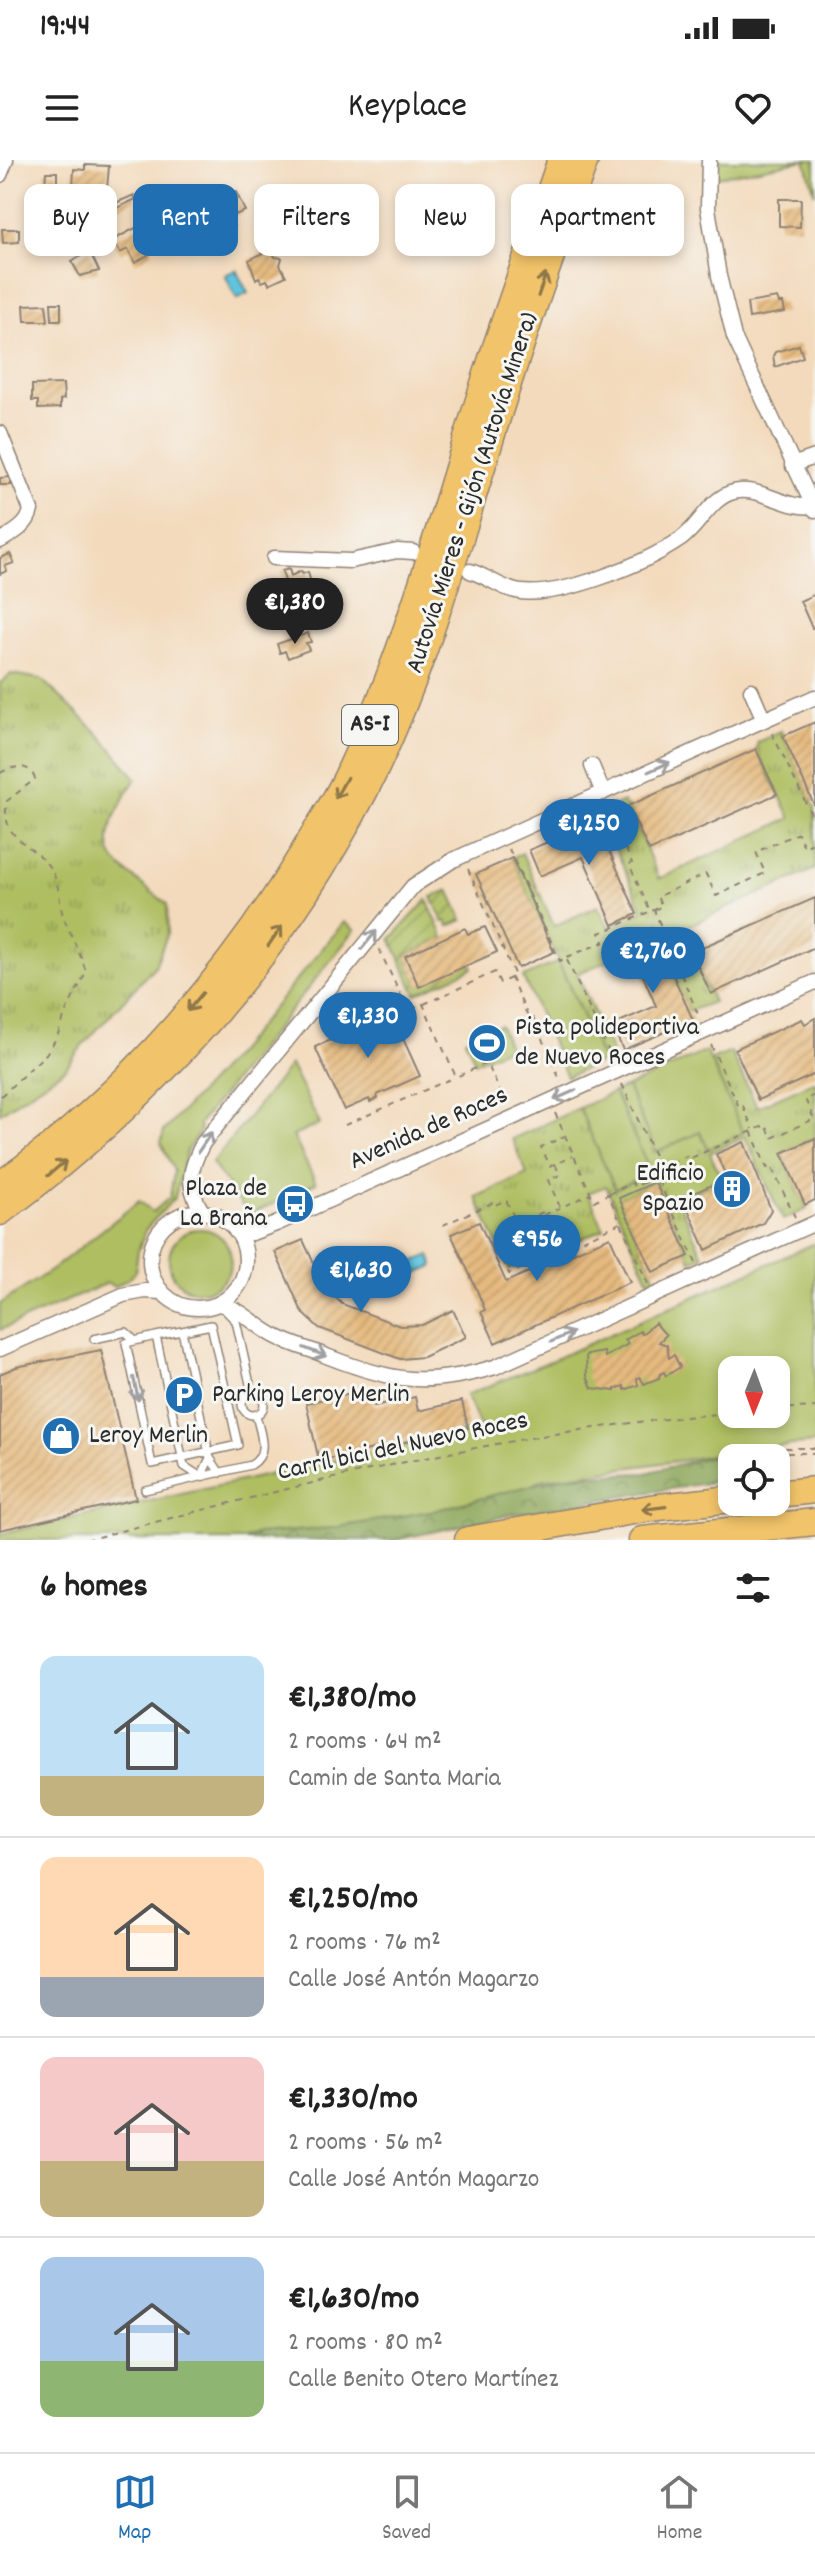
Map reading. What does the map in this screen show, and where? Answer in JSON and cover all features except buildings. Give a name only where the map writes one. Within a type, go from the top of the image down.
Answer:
[{"type":"highway","name":"AS-I","points":[[0,1185],[88,1115],[160,1042],[220,972],[290,877],[347,778],[384,694],[415,609],[489,369],[561,160]]},
{"type":"highway","name":"Autovía Mieres - Gijón (Autovía Minera)","points":[[0,1212],[113,1121],[177,1059],[245,978],[299,902],[365,791],[405,702],[436,615],[510,375],[585,160]]},
{"type":"highway","points":[[790,1493],[815,1490]]},
{"type":"highway","points":[[468,1540],[650,1508],[718,1501]]},
{"type":"highway","points":[[642,1540],[815,1522]]},
{"type":"street","points":[[0,175],[6,160]]},
{"type":"street","points":[[709,160],[708,208],[719,276],[734,337],[814,508]]},
{"type":"street","points":[[0,433],[31,510],[23,526],[0,541]]},
{"type":"street","points":[[792,465],[815,457]]},
{"type":"street","points":[[470,571],[510,589],[536,592],[593,581],[644,561],[683,538],[720,499],[732,492],[751,492],[791,506],[814,508]]},
{"type":"street","points":[[274,558],[351,561],[397,551],[413,552]]},
{"type":"street","points":[[751,690],[768,726]]},
{"type":"street","points":[[203,1213],[195,1200],[190,1173],[203,1143],[413,886],[453,860],[605,799],[768,726],[815,697]]},
{"type":"street","points":[[592,766],[605,799]]},
{"type":"street","name":"Avenida de Roces","points":[[236,1232],[252,1233],[276,1224],[815,982]]},
{"type":"street","points":[[123,1295],[141,1281],[149,1267],[150,1250],[166,1224],[180,1215],[203,1213],[224,1220],[236,1232],[244,1247],[244,1271],[233,1294],[219,1304]]},
{"type":"street","points":[[149,1267],[161,1292],[174,1303],[194,1309],[219,1304],[232,1306],[276,1336],[372,1374],[397,1380],[435,1380],[495,1367],[815,1223]]},
{"type":"street","points":[[0,1349],[123,1295],[161,1292]]},
{"type":"lane","points":[[219,1304],[236,1321],[252,1393]]},
{"type":"lane","points":[[211,1325],[238,1445],[209,1455],[152,1464],[126,1343],[182,1331],[211,1325]]},
{"type":"lane","points":[[182,1331],[209,1455],[220,1473]]},
{"type":"lane","points":[[94,1339],[126,1332],[135,1341]]},
{"type":"lane","points":[[156,1336],[184,1466],[201,1477]]},
{"type":"lane","points":[[252,1393],[260,1395],[264,1402],[263,1410],[256,1415],[247,1414],[242,1407],[244,1398],[252,1393]]},
{"type":"lane","points":[[145,1490],[251,1465],[262,1454],[256,1415]]},
{"type":"lane","points":[[201,1477],[209,1455]]},
{"type":"path","points":[[768,726],[815,822]]},
{"type":"path","points":[[0,773],[9,768],[25,767],[32,771],[35,779],[7,801],[6,826],[49,866],[58,882],[64,920],[86,972],[57,1037],[46,1054],[0,1097]]},
{"type":"path","points":[[605,799],[701,1020]]},
{"type":"path","points":[[509,849],[560,961],[604,942],[600,933],[662,906],[657,897],[706,874],[716,896],[765,873],[756,852],[798,833],[804,847],[815,842]]},
{"type":"path","points":[[379,949],[408,1011],[495,972],[500,983],[515,976],[467,868]]},
{"type":"path","points":[[566,958],[612,1059]]},
{"type":"path","points":[[511,978],[562,1082]]},
{"type":"path","points":[[423,1004],[456,1077]]},
{"type":"path","points":[[710,1044],[739,1107],[743,1106],[767,1168],[771,1166],[795,1218]]},
{"type":"path","points":[[345,1125],[487,1063],[506,1106]]},
{"type":"path","points":[[622,1083],[660,1169]]},
{"type":"path","points":[[696,1263],[654,1171],[766,1125],[772,1138],[814,1119],[805,1099],[815,1095]]},
{"type":"path","points":[[554,1112],[594,1201],[633,1183],[634,1187],[657,1177]]},
{"type":"path","points":[[565,1136],[541,1147],[550,1166],[574,1156]]},
{"type":"path","points":[[555,1164],[560,1175],[548,1180],[561,1208]]},
{"type":"path","points":[[544,1215],[591,1194]]},
{"type":"path","points":[[608,1194],[648,1284]]},
{"type":"path","points":[[443,1225],[506,1200],[517,1224],[543,1212],[554,1237]]},
{"type":"path","points":[[493,1238],[509,1274],[621,1223]]},
{"type":"path","points":[[790,1408],[815,1407]]},
{"type":"path","name":"Carríl bici del Nuevo Roces","points":[[86,1540],[430,1457],[566,1432],[718,1415]]},
{"type":"path","points":[[815,1448],[785,1448],[786,1453],[815,1453]]},
{"type":"green space","points":[[717,160],[805,160],[717,177]]},
{"type":"green space","points":[[805,160],[815,160],[815,194]]},
{"type":"green space","points":[[11,674],[41,679],[99,734],[136,778],[114,817],[110,849],[124,870],[167,904],[168,933],[155,966],[82,1046],[66,1068],[0,1113],[0,683]]},
{"type":"green space","points":[[781,731],[815,807],[815,869],[681,929],[713,1002],[689,1011],[651,928],[616,943],[620,955],[577,974],[613,1055],[603,1061],[512,858],[522,853],[554,926],[598,906],[609,927],[643,911],[599,812],[623,802],[626,808],[628,806],[659,879],[791,818],[756,749],[758,742]]},
{"type":"green space","points":[[449,890],[463,920],[449,926],[446,921],[443,922],[432,897]]},
{"type":"green space","points":[[427,900],[444,938],[405,956],[419,986],[471,963],[473,968],[416,994],[391,939]]},
{"type":"green space","points":[[344,922],[355,930],[199,1124],[200,1132],[187,1150],[175,1197],[146,1229],[131,1277],[114,1287],[108,1283],[0,1330],[0,1304],[53,1269],[139,1201],[153,1212],[170,1197],[174,1171],[161,1143],[164,1131],[238,1051]]},
{"type":"green space","points":[[558,962],[603,1061],[567,1077],[523,977]]},
{"type":"green space","name":"Pista polideportiva de Nuevo Roces","points":[[500,1025],[509,1047],[475,1062],[465,1039]]},
{"type":"green space","points":[[706,1051],[744,1133],[708,1149],[700,1132],[656,1152],[627,1087]]},
{"type":"green space","points":[[731,1052],[757,1107],[815,1081],[815,1138],[782,1153],[807,1209],[783,1220],[745,1137],[710,1153],[722,1180],[678,1200],[703,1256],[691,1261],[655,1182],[620,1198],[655,1277],[649,1281],[606,1186],[588,1193],[604,1229],[509,1270],[476,1197],[527,1174],[512,1139],[579,1108],[615,1189],[651,1173],[614,1092],[627,1087],[656,1152],[700,1132],[708,1149],[743,1133],[711,1060]]},
{"type":"green space","points":[[290,1065],[320,1124],[293,1136],[316,1183],[249,1215],[212,1163]]},
{"type":"green space","points":[[614,1092],[651,1173],[615,1189],[579,1108]]},
{"type":"green space","points":[[200,1229],[222,1238],[231,1260],[222,1282],[200,1291],[178,1282],[169,1260],[178,1238]]},
{"type":"green space","points":[[815,1243],[815,1443],[718,1444],[718,1453],[545,1479],[509,1495],[302,1540],[0,1540],[0,1534],[481,1428],[466,1395],[548,1362]]},
{"type":"green space","points":[[718,1454],[718,1481],[514,1514],[395,1540],[243,1540],[258,1534],[333,1528],[436,1510],[567,1476],[646,1473]]},
{"type":"water","points":[[236,270],[248,293],[237,299],[225,275]]},
{"type":"water","points":[[430,1255],[434,1266],[410,1276],[406,1265]]},
{"type":"place","name":"Pista polideportiva de Nuevo Roces","points":[[487,1043]]},
{"type":"place","name":"Edificio Spazio","points":[[732,1189]]},
{"type":"place","name":"Plaza de La Braña","points":[[295,1204]]},
{"type":"place","name":"Parking Leroy Merlin","points":[[184,1395]]},
{"type":"place","name":"Leroy Merlin","points":[[61,1436]]}]
